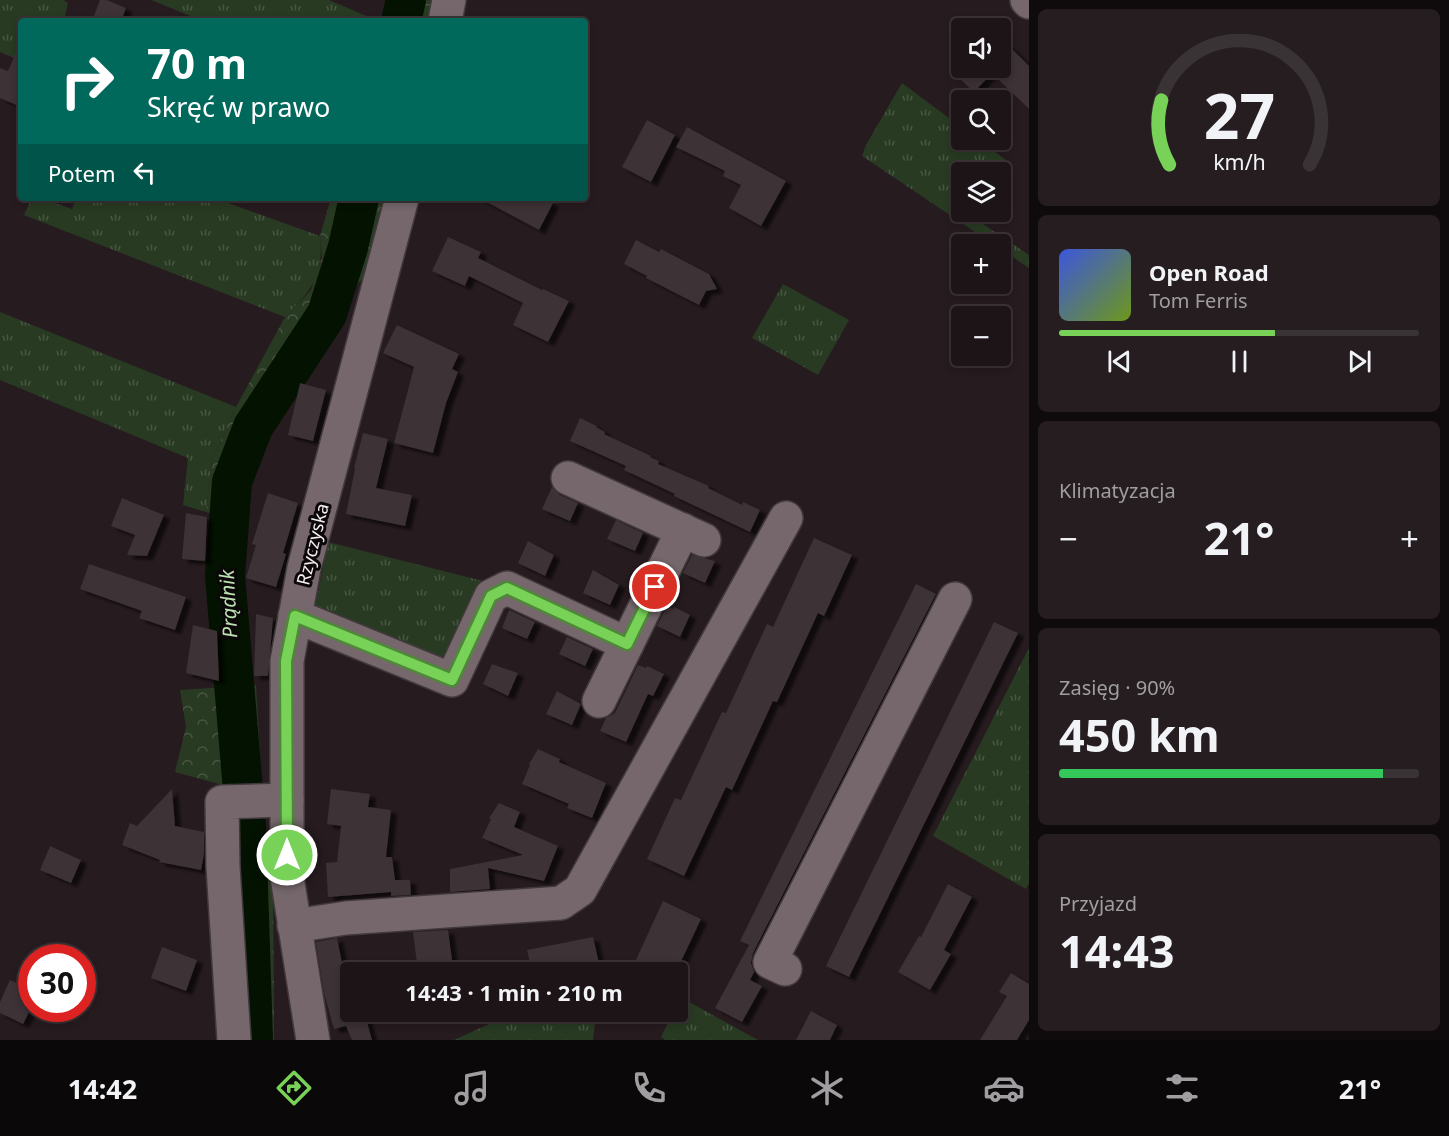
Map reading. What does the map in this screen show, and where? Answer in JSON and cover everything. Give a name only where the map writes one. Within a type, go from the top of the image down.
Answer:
[{"type":"street","points":[[446,18],[449,0]]},
{"type":"street","name":"Rzyczyska","points":[[313,1040],[287,877],[259,801],[304,568],[401,201]]},
{"type":"street","points":[[568,478],[693,535],[627,644],[600,700]]},
{"type":"street","points":[[294,926],[346,918],[561,903],[580,890],[786,518]]},
{"type":"street","points":[[295,616],[452,680],[491,596],[507,588],[627,644]]},
{"type":"street","points":[[785,969],[770,962],[956,599]]},
{"type":"street","points":[[234,1040],[222,856],[222,802],[259,801]]},
{"type":"green space","points":[[0,0],[63,0],[68,3],[65,18],[18,18],[18,60],[0,52]]},
{"type":"green space","points":[[151,0],[329,0],[371,18],[196,18]]},
{"type":"green space","points":[[388,0],[435,0],[431,18],[384,18]]},
{"type":"green space","points":[[902,83],[951,120],[951,150],[992,150],[1009,162],[951,162],[951,216],[862,156]]},
{"type":"green space","points":[[31,201],[49,201],[72,209],[75,201],[222,201],[320,236],[320,262],[309,290],[285,317],[24,215]]},
{"type":"green space","points":[[330,201],[384,201],[366,276],[346,294],[271,410],[247,457],[233,521],[245,531],[234,585],[214,577],[219,548],[219,517],[206,512],[212,460],[236,407],[285,317],[311,290],[322,257],[320,236]]},
{"type":"green space","points":[[960,222],[980,222],[998,234],[978,234]]},
{"type":"green space","points":[[1011,243],[1029,255],[1029,268],[1011,256]]},
{"type":"green space","points":[[783,284],[849,320],[818,375],[752,338]]},
{"type":"green space","points":[[0,312],[236,407],[212,460],[206,512],[183,505],[188,458],[0,380]]},
{"type":"green space","points":[[328,542],[487,582],[448,668],[314,613]]},
{"type":"green space","points":[[223,608],[244,616],[249,686],[225,687]]},
{"type":"green space","points":[[1029,648],[1029,883],[1026,889],[933,836]]},
{"type":"green space","points":[[256,685],[262,791],[230,787],[175,772],[186,727],[180,690]]},
{"type":"green space","points":[[230,807],[264,808],[255,862],[273,865],[274,1040],[243,1040]]},
{"type":"green space","points":[[688,1001],[758,1040],[665,1040],[661,1037],[668,1022],[688,1022]]},
{"type":"green space","points":[[494,1022],[595,1022],[593,1040],[454,1040]]},
{"type":"building","points":[[100,0],[107,0],[126,8],[122,18],[93,18]]},
{"type":"building","points":[[18,48],[18,106],[0,98],[0,68],[8,71]]},
{"type":"building","points":[[1011,48],[1029,66],[1029,109],[1011,90],[1000,81],[1000,78],[1011,78]]},
{"type":"building","points":[[959,78],[987,78],[976,90],[972,90]]},
{"type":"building","points":[[647,120],[675,135],[651,182],[622,167]]},
{"type":"building","points":[[687,127],[786,181],[761,226],[729,208],[741,185],[723,176],[725,171],[676,147]]},
{"type":"building","points":[[485,201],[549,201],[553,203],[539,230]]},
{"type":"building","points":[[448,237],[481,252],[478,258],[569,301],[548,342],[513,325],[523,303],[469,276],[465,286],[432,271]]},
{"type":"building","points":[[636,240],[659,252],[661,249],[709,274],[717,289],[706,291],[699,305],[646,278],[647,276],[624,264]]},
{"type":"building","points":[[397,325],[459,354],[452,369],[458,372],[446,403],[433,453],[394,443],[414,367],[383,353]]},
{"type":"building","points":[[300,383],[326,390],[313,441],[288,435]]},
{"type":"building","points":[[580,418],[597,426],[605,432],[604,434],[651,456],[659,461],[658,464],[709,486],[708,488],[742,505],[743,502],[760,510],[750,532],[624,470],[626,466],[570,441]]},
{"type":"building","points":[[363,433],[388,439],[376,488],[412,495],[405,526],[346,514]]},
{"type":"building","points":[[552,487],[560,495],[578,503],[570,521],[542,509]]},
{"type":"building","points":[[268,493],[298,503],[283,553],[286,554],[276,587],[246,578],[256,545],[252,544]]},
{"type":"building","points":[[122,498],[164,515],[147,556],[127,555],[135,535],[111,526]]},
{"type":"building","points":[[186,513],[207,517],[205,561],[182,559]]},
{"type":"building","points":[[616,520],[643,533],[635,551],[607,539]]},
{"type":"building","points":[[814,538],[852,555],[824,616],[818,613],[777,702],[773,701],[732,790],[726,787],[684,876],[647,859],[675,798],[681,800],[722,712],[726,713],[767,624],[773,627]]},
{"type":"building","points":[[528,541],[554,555],[545,576],[518,563]]},
{"type":"building","points":[[692,555],[715,561],[705,583],[683,573]]},
{"type":"building","points":[[89,564],[186,597],[175,630],[139,618],[142,611],[80,589]]},
{"type":"building","points":[[593,570],[619,585],[610,605],[583,593]]},
{"type":"building","points":[[916,584],[936,594],[753,953],[751,963],[754,972],[750,980],[762,986],[742,1022],[715,1008],[749,945],[740,941]]},
{"type":"building","points":[[667,606],[690,615],[680,637],[657,626]]},
{"type":"building","points":[[509,610],[535,622],[527,639],[502,628]]},
{"type":"building","points":[[256,614],[273,618],[268,676],[254,676]]},
{"type":"building","points":[[994,622],[1018,633],[849,977],[826,966]]},
{"type":"building","points":[[193,625],[217,631],[219,681],[186,673]]},
{"type":"building","points":[[567,637],[593,649],[585,666],[559,654]]},
{"type":"building","points":[[492,664],[518,673],[508,696],[483,684]]},
{"type":"building","points":[[638,665],[646,668],[647,666],[664,674],[653,696],[648,694],[626,742],[600,731],[606,718],[615,713]]},
{"type":"building","points":[[557,691],[581,704],[572,725],[546,714]]},
{"type":"building","points":[[538,749],[560,759],[559,762],[606,783],[592,818],[567,808],[569,804],[522,784],[529,764]]},
{"type":"building","points":[[172,789],[175,826],[204,832],[201,870],[159,862],[160,860],[122,845],[130,823],[137,826]]},
{"type":"building","points":[[331,789],[370,794],[368,807],[391,810],[386,857],[392,857],[395,880],[410,880],[411,895],[391,896],[391,892],[328,897],[326,863],[337,862],[341,826],[327,824]]},
{"type":"building","points":[[499,803],[520,812],[514,827],[558,846],[544,881],[488,868],[490,889],[450,892],[450,869],[523,855],[482,838],[491,819],[489,818]]},
{"type":"building","points":[[50,846],[81,860],[71,883],[40,870]]},
{"type":"building","points":[[948,884],[972,897],[944,950],[951,954],[930,990],[898,972],[919,936],[921,937]]},
{"type":"building","points":[[663,901],[701,919],[681,962],[635,962]]},
{"type":"building","points":[[448,930],[452,962],[417,962],[413,932]]},
{"type":"building","points":[[593,937],[599,962],[530,962],[527,950]]},
{"type":"building","points":[[337,938],[342,962],[340,1022],[367,1022],[372,1040],[352,1040],[346,1026],[334,1029],[324,993],[316,942]]},
{"type":"building","points":[[162,947],[197,960],[186,991],[151,978]]},
{"type":"building","points":[[1011,973],[1029,984],[1029,1020],[1017,1040],[980,1040],[1007,996],[999,992]]},
{"type":"building","points":[[10,980],[18,984],[18,1022],[0,1013],[0,1002]]},
{"type":"building","points":[[811,1011],[837,1025],[830,1040],[796,1040]]},
{"type":"waterway","name":"Prądnik","points":[[402,18],[406,0]]},
{"type":"waterway","name":"Prądnik","points":[[253,1040],[246,826],[225,576],[232,482],[253,427],[327,314],[348,247],[358,201]]},
{"type":"route","points":[[287,855],[286,661],[295,616],[452,680],[491,596],[507,588],[627,644],[655,587]]}]
